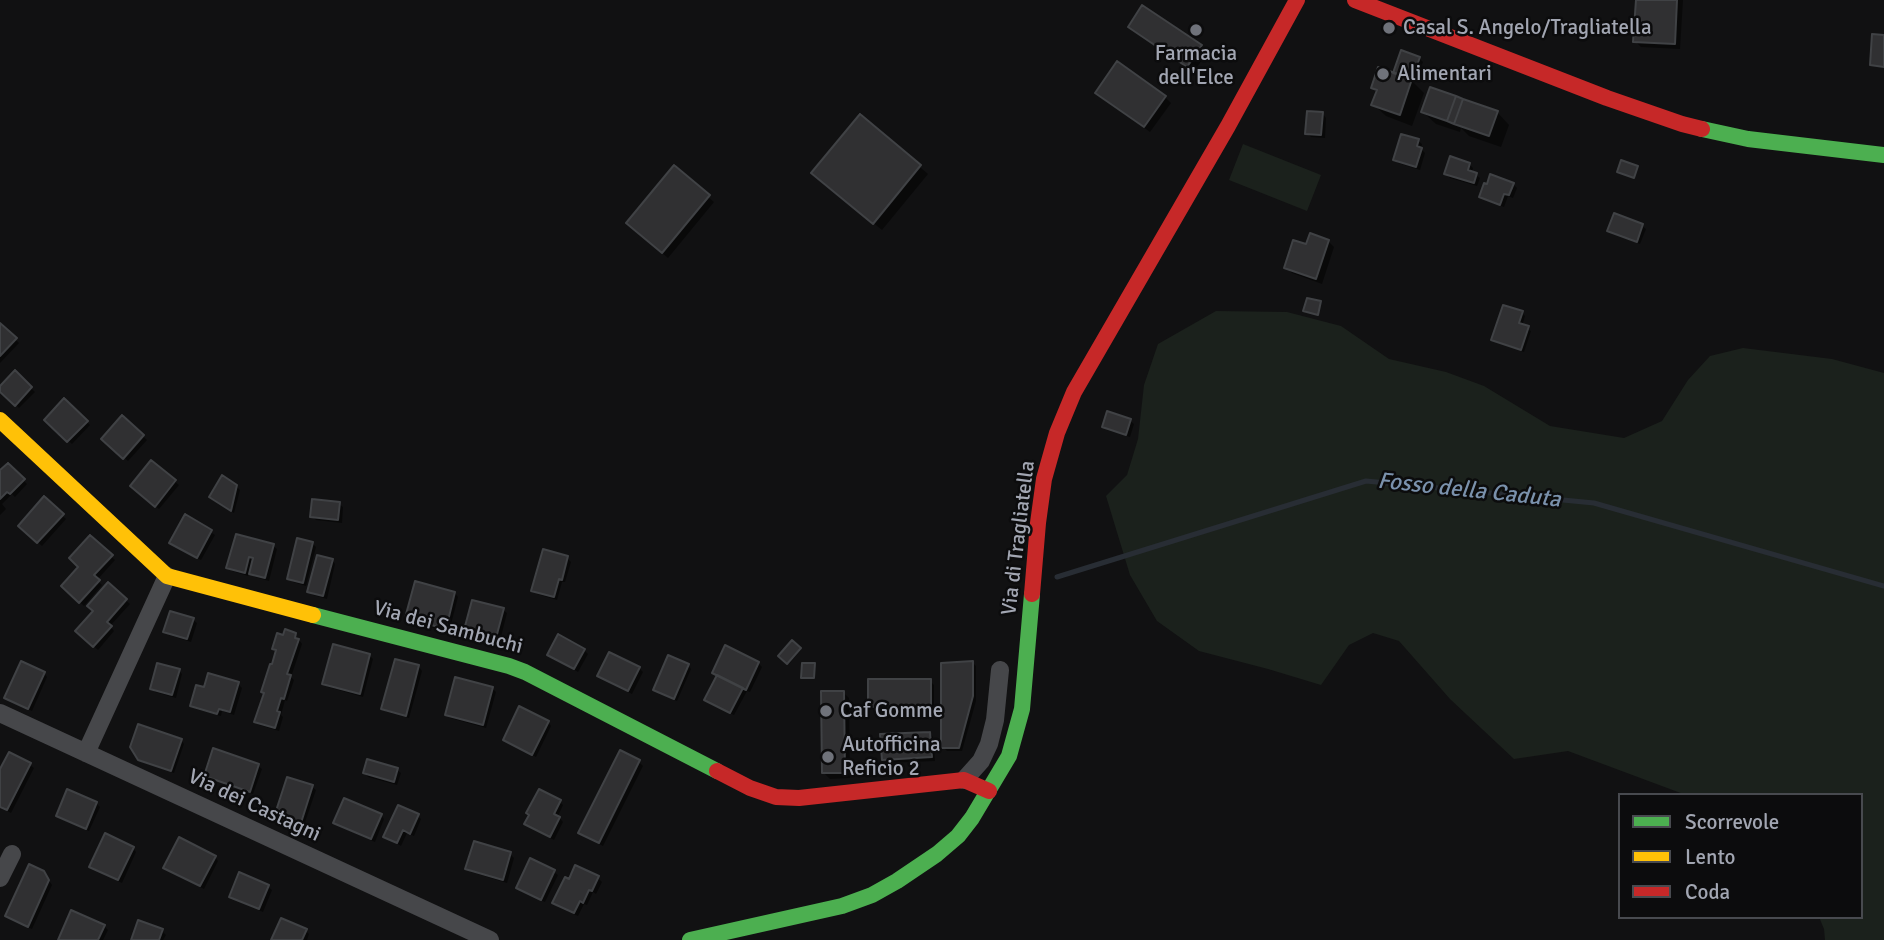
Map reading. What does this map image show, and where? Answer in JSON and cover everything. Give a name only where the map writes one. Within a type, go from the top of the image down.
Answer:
[{"type":"street","name":"Via di Tragliatella","points":[[690,940],[842,906],[872,895],[937,854],[958,836],[989,791],[1009,756],[1022,709],[1038,523],[1044,479],[1057,433],[1074,392],[1094,355],[1228,126],[1297,0]]},
{"type":"street","points":[[1355,0],[1607,98],[1682,124],[1748,139],[1884,156]]},
{"type":"street","name":"Via dei Sambuchi","points":[[0,421],[167,576],[509,666],[750,788],[776,797],[799,798],[964,780],[989,791]]},
{"type":"street","points":[[86,753],[167,576]]},
{"type":"street","points":[[964,780],[981,761],[989,744],[995,720],[1000,670]]},
{"type":"street","name":"Via dei Castagni","points":[[0,713],[490,940]]},
{"type":"street","points":[[0,878],[12,854]]},
{"type":"shaded area","points":[[1243,144],[1321,175],[1307,211],[1229,180]]},
{"type":"shaded area","points":[[1216,311],[1287,312],[1341,326],[1389,359],[1446,372],[1484,386],[1550,426],[1624,438],[1662,421],[1688,380],[1710,356],[1743,348],[1832,359],[1884,373],[1884,940],[1825,940],[1820,919],[1863,919],[1863,793],[1681,793],[1568,751],[1514,759],[1450,699],[1399,641],[1373,633],[1349,645],[1321,685],[1199,651],[1157,621],[1130,575],[1106,496],[1127,475],[1138,439],[1144,385],[1158,344]]},
{"type":"building","points":[[1636,0],[1677,0],[1675,44],[1633,42]]},
{"type":"building","points":[[1142,5],[1202,45],[1187,67],[1128,27]]},
{"type":"building","points":[[1872,34],[1884,35],[1884,67],[1870,65]]},
{"type":"building","points":[[1401,50],[1420,57],[1412,79],[1393,73]]},
{"type":"building","points":[[1117,61],[1166,96],[1144,127],[1095,93]]},
{"type":"building","points":[[1378,67],[1412,79],[1400,115],[1371,105],[1377,90],[1371,88]]},
{"type":"building","points":[[1430,87],[1456,96],[1447,121],[1421,112]]},
{"type":"building","points":[[1456,96],[1463,99],[1454,124],[1447,121]]},
{"type":"building","points":[[1463,99],[1498,111],[1489,136],[1454,124]]},
{"type":"building","points":[[1307,111],[1323,112],[1321,135],[1305,134]]},
{"type":"building","points":[[860,114],[921,165],[873,224],[811,173]]},
{"type":"building","points":[[1401,134],[1419,139],[1417,146],[1422,148],[1416,167],[1393,160]]},
{"type":"building","points":[[1450,156],[1470,163],[1468,170],[1477,173],[1474,183],[1444,174]]},
{"type":"building","points":[[1621,160],[1638,166],[1634,178],[1617,172]]},
{"type":"building","points":[[674,165],[710,195],[662,253],[626,223]]},
{"type":"building","points":[[1490,174],[1514,183],[1509,195],[1504,194],[1500,205],[1479,197]]},
{"type":"building","points":[[1614,213],[1643,224],[1637,242],[1607,231]]},
{"type":"building","points":[[1310,233],[1329,240],[1316,279],[1284,268],[1293,240],[1306,244]]},
{"type":"building","points":[[1307,298],[1321,301],[1318,315],[1303,311]]},
{"type":"building","points":[[1503,305],[1523,311],[1519,323],[1529,326],[1521,350],[1491,340]]},
{"type":"building","points":[[0,323],[17,338],[0,356]]},
{"type":"building","points":[[15,370],[32,387],[15,406],[0,392],[0,386]]},
{"type":"building","points":[[64,398],[88,421],[67,442],[44,420]]},
{"type":"building","points":[[1107,411],[1131,419],[1126,435],[1102,427]]},
{"type":"building","points":[[122,415],[144,435],[123,459],[101,439]]},
{"type":"building","points":[[151,460],[176,480],[155,507],[130,486]]},
{"type":"building","points":[[8,463],[25,479],[10,494],[7,492],[0,499],[0,470]]},
{"type":"building","points":[[222,475],[237,485],[231,511],[209,497]]},
{"type":"building","points":[[44,496],[64,514],[37,543],[18,526]]},
{"type":"building","points":[[312,499],[340,502],[338,520],[310,517]]},
{"type":"building","points":[[185,514],[212,530],[197,558],[169,543]]},
{"type":"building","points":[[236,534],[274,544],[265,578],[249,574],[253,558],[249,557],[245,573],[226,568]]},
{"type":"building","points":[[90,535],[113,555],[94,575],[100,580],[79,603],[61,586],[78,567],[69,558]]},
{"type":"building","points":[[297,538],[313,542],[303,583],[287,579]]},
{"type":"building","points":[[543,549],[568,556],[554,597],[531,591]]},
{"type":"building","points":[[317,555],[333,559],[323,596],[307,592]]},
{"type":"building","points":[[415,581],[455,592],[446,629],[405,618]]},
{"type":"building","points":[[108,582],[127,599],[107,622],[112,626],[93,647],[75,631],[93,611],[87,606]]},
{"type":"building","points":[[472,600],[504,608],[496,638],[464,630]]},
{"type":"building","points":[[170,611],[194,618],[187,639],[163,632]]},
{"type":"building","points":[[285,629],[296,633],[295,638],[299,639],[287,674],[291,675],[284,699],[281,698],[277,711],[280,712],[275,728],[254,722],[276,650],[272,649],[277,633],[283,635]]},
{"type":"building","points":[[558,634],[585,649],[574,669],[547,655]]},
{"type":"building","points":[[792,640],[801,648],[787,664],[778,656]]},
{"type":"building","points":[[333,644],[370,654],[360,694],[322,684]]},
{"type":"building","points":[[725,645],[759,662],[746,690],[712,673]]},
{"type":"building","points":[[609,652],[640,667],[628,691],[597,676]]},
{"type":"building","points":[[668,655],[689,664],[674,699],[653,690]]},
{"type":"building","points":[[395,659],[419,665],[406,716],[381,709]]},
{"type":"building","points":[[21,661],[45,672],[28,709],[4,698]]},
{"type":"building","points":[[973,661],[973,696],[959,748],[941,748],[941,663]]},
{"type":"building","points":[[157,663],[180,669],[172,695],[150,689]]},
{"type":"building","points":[[802,663],[815,663],[814,678],[801,678]]},
{"type":"building","points":[[208,673],[239,682],[230,712],[219,709],[217,714],[190,706],[196,685],[204,687]]},
{"type":"building","points":[[717,675],[743,688],[730,713],[704,700]]},
{"type":"building","points":[[455,677],[493,687],[483,725],[445,715]]},
{"type":"building","points":[[868,679],[931,679],[931,707],[868,707]]},
{"type":"building","points":[[821,691],[844,691],[845,773],[822,773]]},
{"type":"building","points":[[519,706],[549,721],[532,755],[503,740]]},
{"type":"building","points":[[138,724],[182,739],[171,771],[138,760],[130,747]]},
{"type":"building","points":[[930,732],[932,757],[882,760],[880,734]]},
{"type":"building","points":[[213,748],[259,764],[250,792],[204,776]]},
{"type":"building","points":[[620,750],[640,760],[599,843],[578,833]]},
{"type":"building","points":[[9,752],[31,763],[7,810],[0,807],[0,769]]},
{"type":"building","points":[[367,759],[398,768],[394,782],[363,773]]},
{"type":"building","points":[[287,777],[313,785],[300,826],[274,817]]},
{"type":"building","points":[[67,789],[97,802],[86,829],[56,816]]},
{"type":"building","points":[[539,789],[561,800],[554,814],[560,817],[550,837],[524,824],[529,815],[526,813]]},
{"type":"building","points":[[344,798],[382,814],[371,839],[333,823]]},
{"type":"building","points":[[398,805],[419,814],[410,834],[403,830],[397,843],[383,837]]},
{"type":"building","points":[[105,833],[134,847],[118,880],[89,867]]},
{"type":"building","points":[[179,837],[216,856],[200,886],[163,868]]},
{"type":"building","points":[[474,841],[511,852],[503,880],[465,869]]},
{"type":"building","points":[[530,858],[555,870],[541,900],[516,888]]},
{"type":"building","points":[[29,864],[44,871],[49,880],[28,927],[5,916]]},
{"type":"building","points":[[575,865],[599,876],[592,891],[589,890],[583,903],[580,901],[574,913],[552,903],[565,877],[569,879]]},
{"type":"building","points":[[239,872],[269,885],[259,909],[229,897]]},
{"type":"building","points":[[71,910],[105,925],[98,940],[58,940]]},
{"type":"building","points":[[281,918],[307,929],[302,940],[271,940]]},
{"type":"building","points":[[138,920],[163,929],[159,940],[131,940]]},
{"type":"waterway","name":"Fosso della Caduta","points":[[1057,577],[1366,481],[1594,503],[1884,586]]},
{"type":"traffic: fast","points":[[1702,129],[1748,139],[1884,155]]},
{"type":"traffic: fast","points":[[690,940],[842,906],[872,895],[937,854],[958,836],[972,818],[1009,756],[1022,709],[1032,594]]},
{"type":"traffic: fast","points":[[313,615],[525,672],[717,771]]},
{"type":"traffic: slow","points":[[0,420],[167,576],[313,615]]},
{"type":"traffic: jam","points":[[1032,594],[1044,479],[1057,433],[1074,392],[1228,126],[1297,0]]},
{"type":"traffic: jam","points":[[1355,0],[1607,98],[1702,129]]},
{"type":"traffic: jam","points":[[717,771],[750,788],[776,797],[799,798],[964,780],[989,791]]},
{"type":"place","name":"Casal S. Angelo/Tragliatella","points":[[1389,28]]},
{"type":"place","name":"Farmacia dell'Elce","points":[[1196,30]]},
{"type":"place","name":"Alimentari","points":[[1383,74]]},
{"type":"place","name":"Caf Gomme","points":[[826,711]]},
{"type":"place","name":"Autofficina Reficio 2","points":[[828,757]]}]
